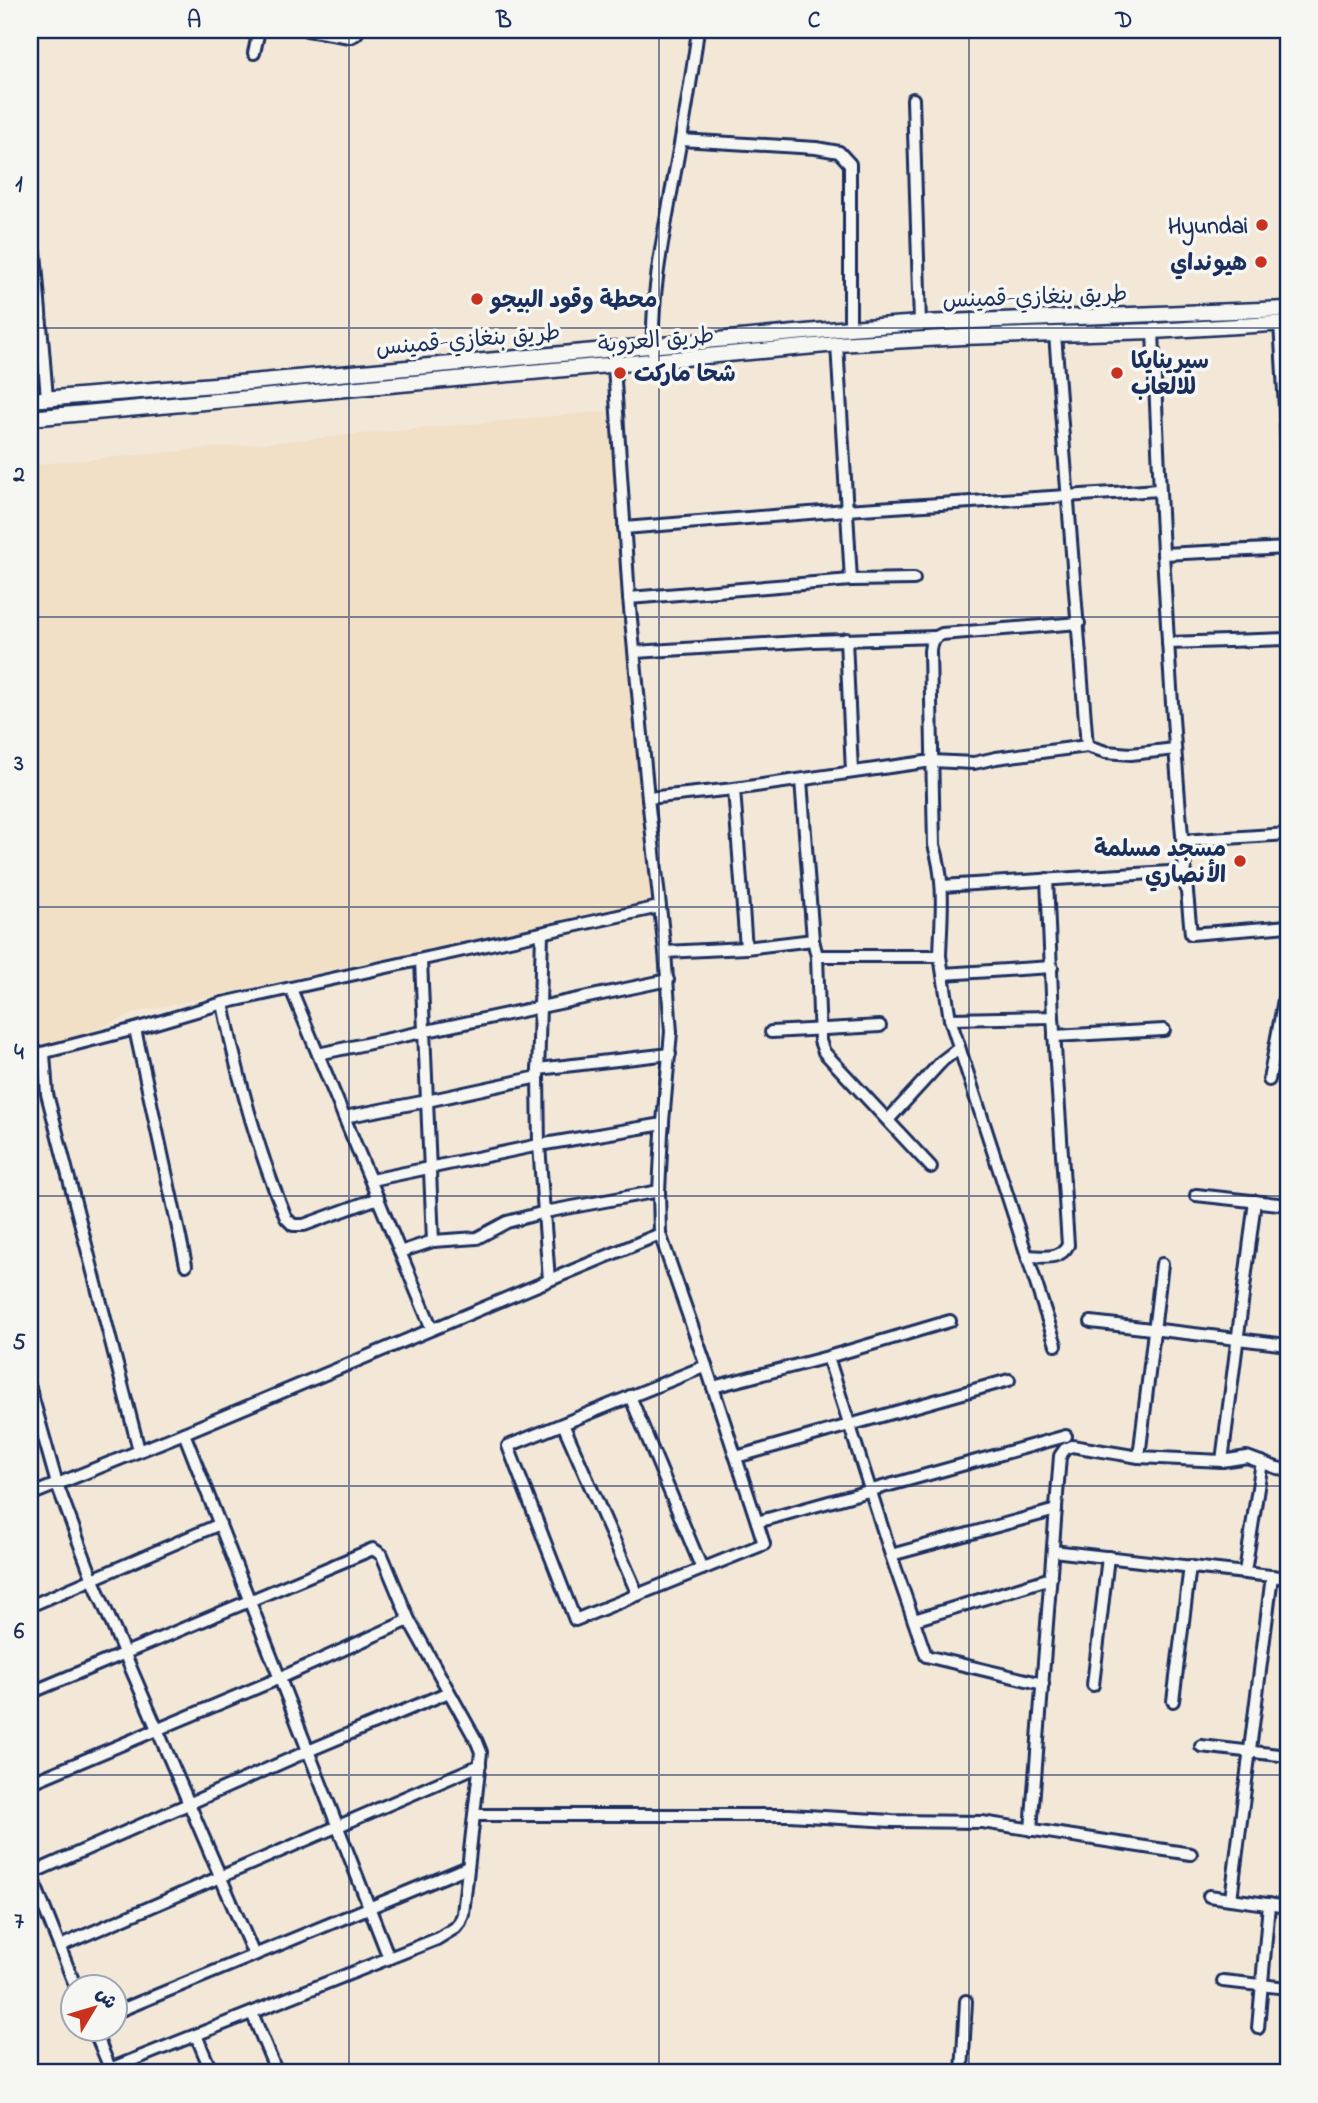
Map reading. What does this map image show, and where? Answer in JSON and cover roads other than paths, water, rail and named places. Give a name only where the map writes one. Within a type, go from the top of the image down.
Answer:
[{"type":"main road","name":"طريق بنغازي-قمينس","points":[[30,400],[850,328],[1288,309]]},
{"type":"main road","name":"طريق العروبة","points":[[30,418],[837,344],[1284,323]]},
{"type":"street","points":[[254,53],[259,30]]},
{"type":"street","points":[[307,30],[350,37],[359,30]]},
{"type":"street","points":[[654,362],[653,310],[698,30]]},
{"type":"street","points":[[913,99],[920,323]]},
{"type":"street","points":[[681,141],[816,148],[839,152],[850,164],[850,328]]},
{"type":"street","points":[[35,252],[47,398]]},
{"type":"street","points":[[1284,323],[1288,461]]},
{"type":"street","points":[[1153,331],[1168,643],[1191,934],[1288,926]]},
{"type":"street","points":[[1055,334],[1087,746]]},
{"type":"street","points":[[837,344],[851,580]]},
{"type":"street","points":[[614,366],[629,598],[671,1032],[659,1191],[660,1234],[706,1366],[764,1544],[575,1620],[509,1446],[706,1366]]},
{"type":"street","points":[[624,528],[846,510],[1159,490]]},
{"type":"street","points":[[1163,554],[1288,548]]},
{"type":"street","points":[[629,598],[851,580],[914,579]]},
{"type":"street","points":[[635,652],[935,636],[1079,623]]},
{"type":"street","points":[[935,636],[931,641],[930,651],[934,845],[941,867],[940,956],[950,1019],[1056,1345]]},
{"type":"street","points":[[846,639],[852,772]]},
{"type":"street","points":[[1168,643],[1288,639]]},
{"type":"street","points":[[648,798],[734,789],[932,761],[974,763],[1087,746],[1105,752],[1131,754],[1175,748]]},
{"type":"street","points":[[802,780],[813,940],[817,956],[820,1041],[824,1052],[931,1167]]},
{"type":"street","points":[[734,789],[746,947]]},
{"type":"street","points":[[1182,841],[1288,834]]},
{"type":"street","points":[[942,886],[1185,871]]},
{"type":"street","points":[[1027,1256],[1059,1256],[1065,1252],[1068,1245],[1047,879]]},
{"type":"street","points":[[30,1056],[223,1003],[659,906]]},
{"type":"street","points":[[542,933],[539,1145],[549,1280]]},
{"type":"street","points":[[665,952],[813,940]]},
{"type":"street","points":[[817,956],[940,956]]},
{"type":"street","points":[[421,960],[433,1241]]},
{"type":"street","points":[[943,974],[1052,967]]},
{"type":"street","points":[[1269,1080],[1288,978]]},
{"type":"street","points":[[318,1054],[668,980]]},
{"type":"street","points":[[291,989],[432,1329]]},
{"type":"street","points":[[223,1003],[234,1063],[286,1218],[293,1225],[304,1226],[378,1198]]},
{"type":"street","points":[[950,1019],[1053,1017]]},
{"type":"street","points":[[771,1032],[880,1026]]},
{"type":"street","points":[[135,1029],[186,1265]]},
{"type":"street","points":[[1054,1036],[1164,1030]]},
{"type":"street","points":[[888,1120],[942,1061],[959,1048]]},
{"type":"street","points":[[44,1054],[47,1094],[139,1450]]},
{"type":"street","points":[[344,1116],[427,1101],[538,1073],[670,1054]]},
{"type":"street","points":[[370,1180],[539,1145],[663,1124]]},
{"type":"street","points":[[400,1252],[433,1241],[470,1240],[507,1222],[545,1212],[659,1191]]},
{"type":"street","points":[[1196,1195],[1288,1205]]},
{"type":"street","points":[[1222,1461],[1255,1201]]},
{"type":"street","points":[[30,1495],[660,1234]]},
{"type":"street","points":[[1139,1457],[1163,1264]]},
{"type":"street","points":[[713,1387],[950,1321]]},
{"type":"street","points":[[1091,1322],[1288,1345]]},
{"type":"street","points":[[828,1357],[926,1656],[1042,1684]]},
{"type":"street","points":[[736,1457],[1009,1380]]},
{"type":"street","points":[[30,1388],[57,1484],[93,1580],[254,1955]]},
{"type":"street","points":[[630,1396],[702,1569]]},
{"type":"street","points":[[563,1424],[638,1595]]},
{"type":"street","points":[[184,1433],[389,1958]]},
{"type":"street","points":[[757,1522],[1066,1436]]},
{"type":"street","points":[[1031,1830],[1060,1456],[1065,1449],[1072,1446],[1139,1457],[1222,1461],[1247,1457],[1288,1470]]},
{"type":"street","points":[[1245,1572],[1262,1462]]},
{"type":"street","points":[[891,1555],[1056,1510]]},
{"type":"street","points":[[30,1606],[220,1524]]},
{"type":"street","points":[[30,1693],[373,1549],[379,1552],[384,1560],[409,1620],[479,1747],[480,1765],[463,1914],[455,1928],[437,1939],[111,2071],[99,2044]]},
{"type":"street","points":[[1053,1551],[1288,1578]]},
{"type":"street","points":[[1093,1685],[1108,1557]]},
{"type":"street","points":[[1172,1702],[1190,1566]]},
{"type":"street","points":[[1231,1899],[1272,1576]]},
{"type":"street","points":[[914,1620],[1051,1578]]},
{"type":"street","points":[[30,1783],[280,1678],[409,1620]]},
{"type":"street","points":[[71,1974],[30,1873],[449,1692]]},
{"type":"street","points":[[1201,1746],[1288,1756]]},
{"type":"street","points":[[60,1946],[480,1765]]},
{"type":"street","points":[[474,1815],[789,1815],[892,1821],[982,1822],[1191,1854]]},
{"type":"street","points":[[130,2006],[468,1867]]},
{"type":"street","points":[[1209,1896],[1288,1907]]},
{"type":"street","points":[[1258,2028],[1269,1904]]},
{"type":"street","points":[[1223,1981],[1288,1988]]},
{"type":"street","points":[[962,2073],[966,2001]]},
{"type":"street","points":[[252,2013],[277,2073]]},
{"type":"street","points":[[196,2035],[212,2073]]},
{"type":"place","name":"Hyundai","points":[[1262,225]]},
{"type":"place","name":"هيونداي","points":[[1261,262]]},
{"type":"place","name":"محطة وقود البيجو","points":[[477,299]]},
{"type":"place","name":"شحا ماركت","points":[[620,373]]},
{"type":"place","name":"سيرينايكا للالعاب","points":[[1117,373]]},
{"type":"place","name":"مسجد مسلمة الأنصاري","points":[[1240,861]]}]
